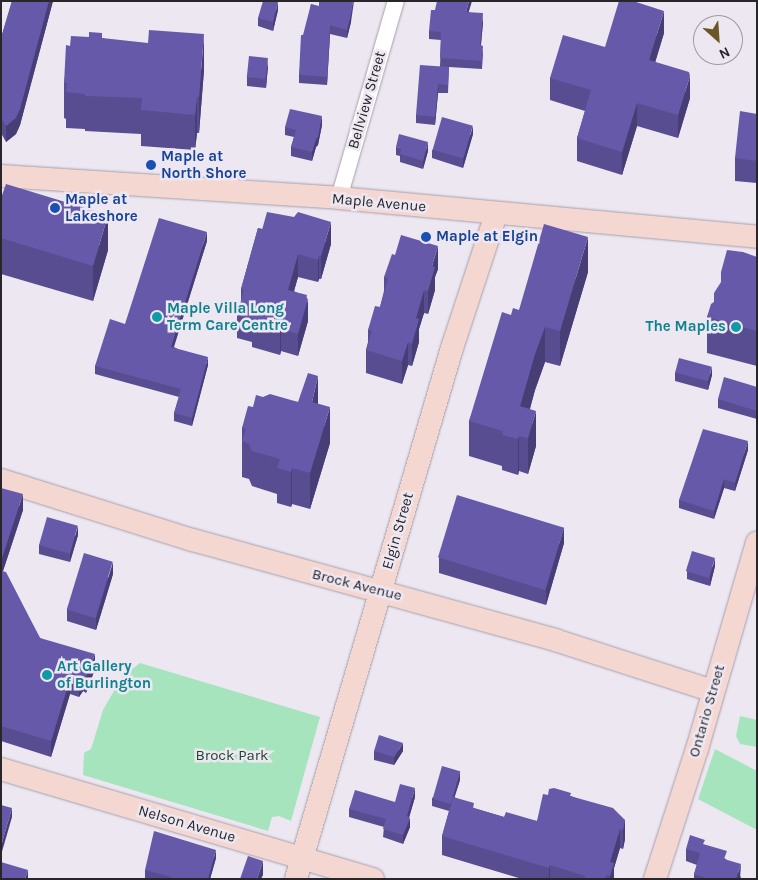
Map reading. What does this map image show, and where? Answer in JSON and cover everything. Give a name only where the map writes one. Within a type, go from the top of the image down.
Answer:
[{"type":"street","name":"Bellview Street","points":[[339,198],[396,1]]},
{"type":"street","name":"Maple Avenue","points":[[1,176],[339,198],[757,237]]},
{"type":"street","name":"Elgin Street","points":[[296,879],[328,764],[452,348],[496,214]]},
{"type":"street","name":"Brock Avenue","points":[[1,480],[193,540],[337,581],[381,590],[554,640],[713,690]]},
{"type":"street","name":"Ontario Street","points":[[655,879],[757,543]]},
{"type":"street","name":"Nelson Avenue","points":[[1,768],[373,879]]},
{"type":"green space","name":"Brock Park","points":[[140,663],[320,717],[291,821],[279,816],[272,817],[268,831],[83,775],[84,753],[91,749],[103,710],[122,677]]},
{"type":"green space","points":[[740,716],[757,720],[757,747],[740,744],[736,736]]},
{"type":"green space","points":[[715,749],[757,771],[757,830],[698,799]]},
{"type":"building","points":[[12,1],[49,1],[20,109],[16,118],[6,126],[1,117],[1,38]]},
{"type":"building","points":[[263,1],[278,2],[273,22],[258,18]]},
{"type":"building","points":[[319,1],[353,1],[347,30],[330,25],[327,77],[299,75],[301,35],[303,35],[311,4],[319,6]]},
{"type":"building","points":[[437,1],[469,1],[466,12],[483,13],[480,45],[483,46],[482,61],[440,58],[441,32],[429,31],[431,10],[435,10]]},
{"type":"building","points":[[619,1],[633,1],[664,11],[649,60],[689,72],[690,76],[678,115],[637,103],[622,152],[577,138],[591,90],[550,78],[563,35],[605,47]]},
{"type":"building","points":[[149,30],[204,34],[199,97],[197,97],[195,115],[141,110],[142,98],[85,96],[85,94],[66,92],[67,83],[64,83],[66,45],[70,46],[71,36],[89,37],[89,32],[102,33],[102,38],[148,43]]},
{"type":"building","points":[[249,56],[268,58],[266,79],[247,77]]},
{"type":"building","points":[[420,65],[449,67],[448,85],[438,84],[435,117],[416,115]]},
{"type":"building","points":[[290,109],[322,116],[318,137],[312,152],[291,147],[296,130],[285,127]]},
{"type":"building","points":[[740,111],[757,114],[757,161],[735,158]]},
{"type":"building","points":[[442,117],[473,126],[463,159],[433,150]]},
{"type":"building","points":[[399,134],[428,142],[423,161],[400,154],[401,148],[396,147]]},
{"type":"building","points":[[6,184],[108,215],[93,266],[1,238],[1,198]]},
{"type":"building","points":[[267,212],[294,217],[298,212],[331,222],[321,256],[319,256],[318,260],[298,254],[288,290],[307,295],[306,298],[308,299],[298,334],[281,329],[280,332],[252,324],[253,320],[237,315],[244,290],[241,289],[258,228],[262,230]]},
{"type":"building","name":"Maple Villa Long Term Care Centre","points":[[159,218],[207,232],[171,347],[208,357],[192,418],[174,413],[181,389],[95,366],[110,319],[125,324]]},
{"type":"building","points":[[544,224],[588,237],[560,331],[545,327],[535,354],[520,406],[536,411],[528,438],[519,436],[518,439],[502,435],[503,431],[469,421],[502,312],[511,315],[513,308],[519,310]]},
{"type":"building","points":[[401,235],[438,246],[432,266],[435,267],[428,291],[424,290],[416,318],[419,319],[412,344],[408,342],[402,361],[366,350],[372,331],[368,330],[375,306],[380,307],[388,279],[384,277],[392,254],[395,255]]},
{"type":"building","points":[[727,250],[743,252],[757,257],[757,331],[707,317],[711,304],[714,302],[714,293],[721,282],[721,272]]},
{"type":"building","points":[[679,358],[712,367],[708,381],[675,372]]},
{"type":"building","points":[[308,373],[318,376],[312,402],[330,407],[310,473],[292,468],[291,472],[277,468],[280,459],[252,451],[249,444],[242,441],[246,429],[242,428],[248,406],[253,407],[256,395],[263,397],[270,394],[298,402]]},
{"type":"building","points":[[724,377],[757,387],[757,411],[718,399]]},
{"type":"building","points":[[703,429],[748,441],[735,483],[724,479],[714,511],[679,500]]},
{"type":"building","points":[[1,488],[23,494],[1,561]]},
{"type":"building","points":[[457,495],[564,528],[545,590],[438,557]]},
{"type":"building","points":[[47,517],[78,526],[70,554],[39,545]]},
{"type":"building","points":[[692,551],[715,558],[709,578],[686,571]]},
{"type":"building","points":[[84,553],[113,562],[95,618],[67,609]]},
{"type":"building","name":"Art Gallery of Burlington","points":[[1,571],[6,572],[40,638],[95,654],[86,677],[83,676],[79,681],[70,679],[51,741],[1,726]]},
{"type":"building","points":[[379,735],[403,743],[394,757],[374,751]]},
{"type":"building","points":[[442,766],[460,771],[451,804],[433,799]]},
{"type":"building","points":[[400,784],[415,788],[407,816],[410,818],[403,835],[383,829],[386,819],[349,809],[355,790],[395,802]]},
{"type":"building","points":[[554,788],[571,793],[570,796],[613,808],[625,820],[623,830],[620,829],[610,862],[614,863],[610,876],[606,875],[605,879],[585,879],[585,876],[550,865],[549,868],[442,836],[453,797],[474,803],[473,808],[504,817],[506,812],[537,821],[543,794],[548,795],[549,789]]},
{"type":"building","points":[[1,805],[12,808],[1,846]]},
{"type":"building","points":[[154,831],[216,850],[208,879],[170,879],[171,877],[145,870]]},
{"type":"building","points":[[690,835],[705,840],[703,844],[727,851],[724,859],[741,864],[736,879],[708,879],[694,874],[700,853],[686,849]]},
{"type":"building","points":[[248,856],[263,861],[257,879],[240,879]]},
{"type":"building","points":[[1,862],[28,870],[25,879],[1,879]]},
{"type":"place","name":"Maple at North Shore","points":[[151,165]]},
{"type":"place","name":"Maple at Lakeshore","points":[[55,208]]},
{"type":"place","name":"Maple at Elgin","points":[[426,237]]},
{"type":"place","name":"Maple Villa Long Term Care Centre","points":[[157,317]]},
{"type":"place","name":"The Maples","points":[[736,327]]},
{"type":"place","name":"Art Gallery of Burlington","points":[[47,675]]}]
